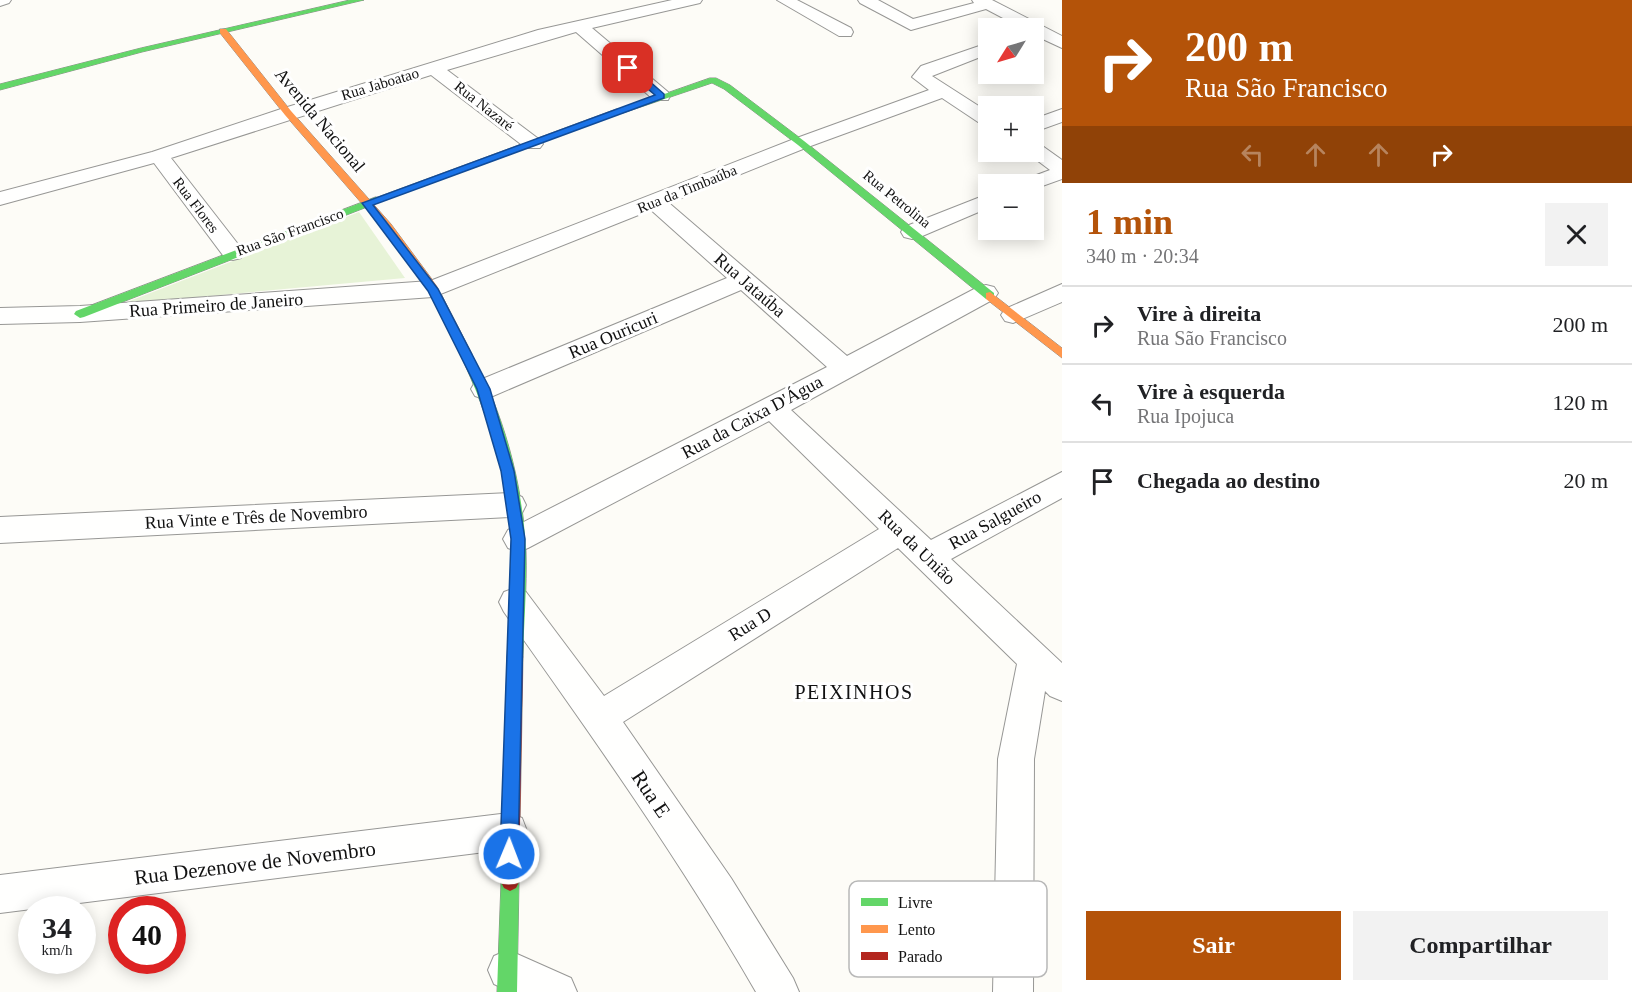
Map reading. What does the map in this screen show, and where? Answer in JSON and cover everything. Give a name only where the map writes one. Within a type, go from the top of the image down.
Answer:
[{"type":"street","points":[[0,87],[141,50],[360,0]]},
{"type":"street","name":"Rua Jaboatao","points":[[0,199],[159,156],[288,113],[544,34],[694,0]]},
{"type":"street","points":[[785,0],[844,32]]},
{"type":"street","points":[[866,0],[911,25],[983,2],[1011,18]]},
{"type":"street","points":[[1007,0],[1062,28]]},
{"type":"street","points":[[580,27],[661,96]]},
{"type":"street","name":"Avenida Nacional","points":[[223,31],[288,113],[367,203],[433,289],[484,389],[508,471],[518,539],[507,981]]},
{"type":"street","points":[[1044,35],[1062,43]]},
{"type":"street","points":[[978,52],[927,70],[921,77],[978,114]]},
{"type":"street","name":"Rua Nazaré","points":[[434,68],[533,144]]},
{"type":"street","name":"Rua São Francisco","points":[[80,314],[367,203],[705,81]]},
{"type":"street","name":"Rua Petrolina","points":[[705,81],[719,82],[727,87],[801,143],[1062,354]]},
{"type":"street","name":"Rua da Timbaúba","points":[[433,289],[801,143],[942,92]]},
{"type":"street","points":[[1044,122],[1062,116]]},
{"type":"street","name":"Rua Flores","points":[[159,156],[233,254]]},
{"type":"street","points":[[1044,156],[1062,170],[1044,178]]},
{"type":"street","name":"Rua Jataúba","points":[[655,202],[845,369]]},
{"type":"street","points":[[912,232],[978,205]]},
{"type":"street","name":"Rua Ouricuri","points":[[484,389],[743,280]]},
{"type":"street","name":"Rua Primeiro de Janeiro","points":[[0,316],[80,314],[433,289]]},
{"type":"street","points":[[1013,315],[1062,292]]},
{"type":"street","name":"Rua da Caixa D'Água","points":[[518,539],[772,408],[986,293]]},
{"type":"street","name":"Rua da União","points":[[772,408],[1062,685]]},
{"type":"street","name":"Rua Salgueiro","points":[[928,557],[1062,484]]},
{"type":"street","name":"Rua Vinte e Três de Novembro","points":[[0,530],[512,505]]},
{"type":"street","name":"Rua D","points":[[600,717],[900,531]]},
{"type":"street","name":"Rua E","points":[[515,602],[600,717],[752,946],[779,992]]},
{"type":"street","points":[[1013,881],[1016,759],[1034,659]]},
{"type":"street","name":"Rua Dezenove de Novembro","points":[[0,894],[509,831]]},
{"type":"street","points":[[1013,977],[1013,992]]},
{"type":"street","points":[[507,981],[557,992]]},
{"type":"green space","points":[[359,212],[405,278],[122,304]]},
{"type":"traffic: fast","points":[[0,87],[141,50],[360,0]]},
{"type":"traffic: fast","points":[[620,111],[713,80],[727,87],[801,143],[990,296]]},
{"type":"traffic: fast","points":[[80,314],[376,200]]},
{"type":"traffic: fast","points":[[466,354],[494,421],[507,467],[516,514],[519,583],[515,657]]},
{"type":"traffic: fast","points":[[507,992],[510,882]]},
{"type":"traffic: slow","points":[[223,31],[288,113],[387,226],[433,289],[466,354]]},
{"type":"traffic: slow","points":[[990,296],[1062,354]]},
{"type":"traffic: jam","points":[[376,200],[620,111]]},
{"type":"traffic: jam","points":[[510,882],[515,657]]},
{"type":"district","name":"PEIXINHOS","points":[[854,692]]},
{"type":"route","points":[[509,854],[518,539],[508,471],[484,389],[433,289],[387,226],[367,203],[661,96],[628,68]]}]
